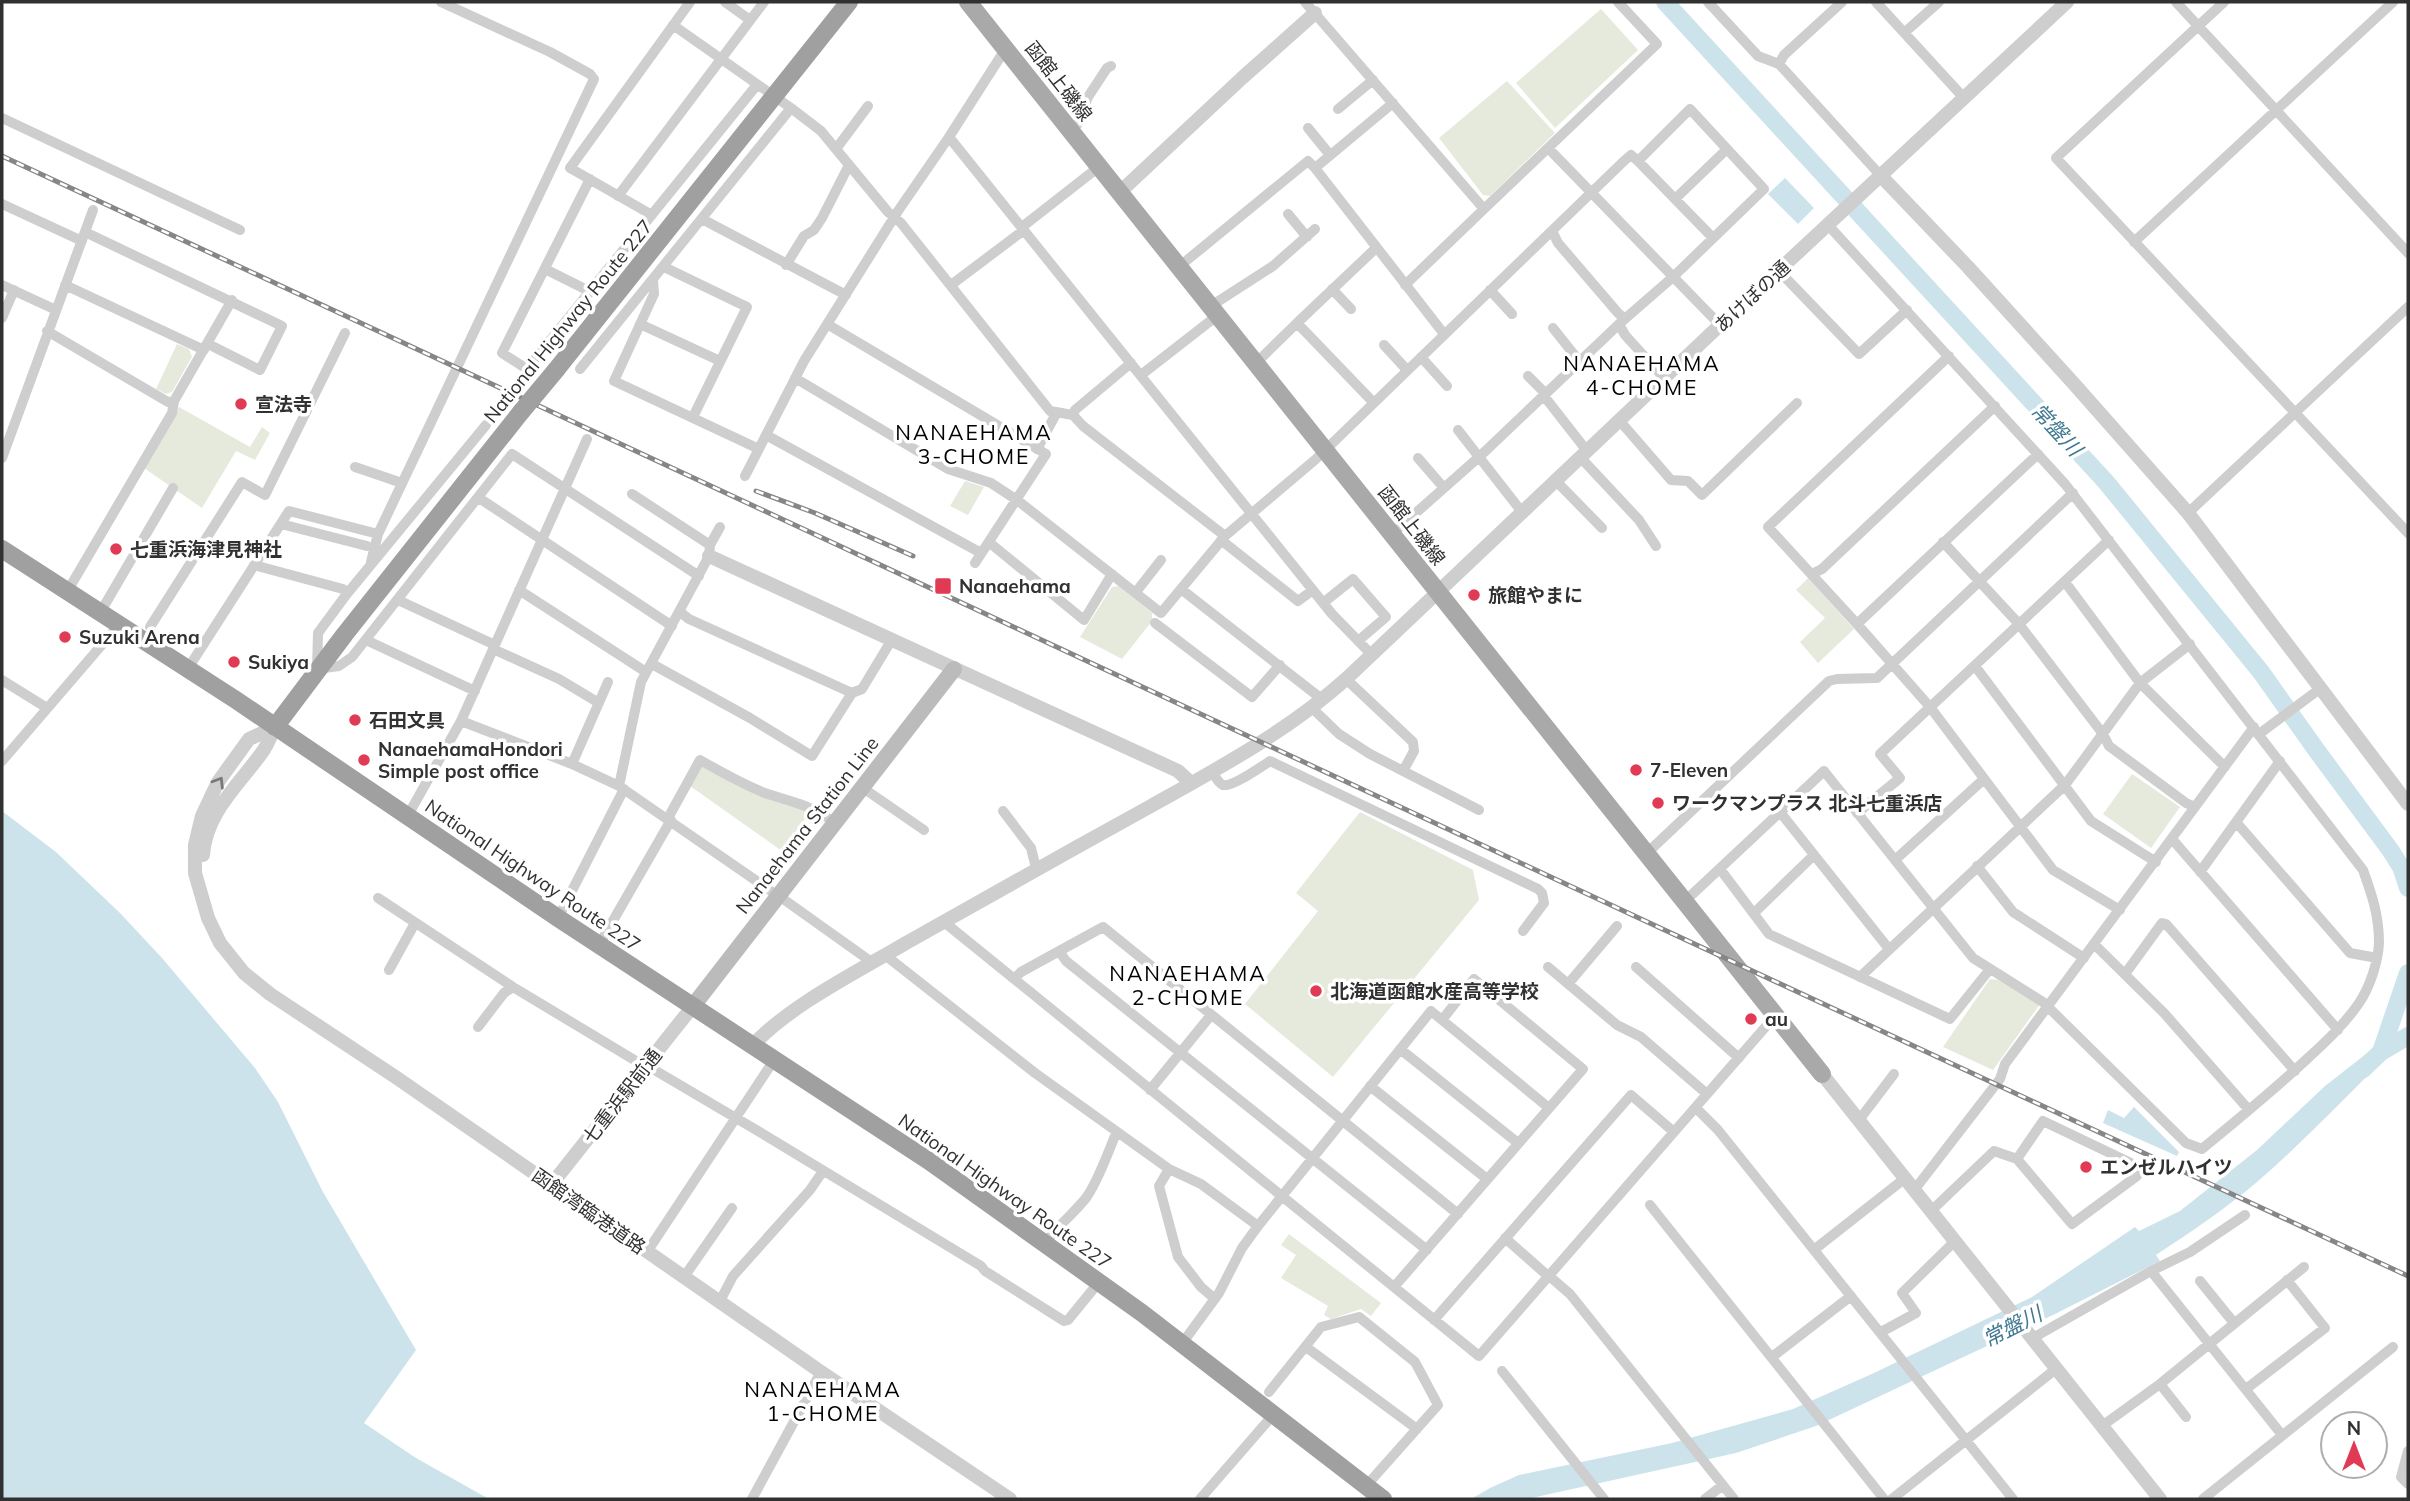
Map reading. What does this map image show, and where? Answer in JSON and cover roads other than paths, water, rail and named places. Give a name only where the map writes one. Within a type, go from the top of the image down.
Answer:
[{"type":"highway","name":"National Highway Route 227","points":[[849,2],[317,669],[275,727],[558,918],[929,1161],[1099,1282],[1383,1499]]},
{"type":"highway","points":[[2,549],[275,727]]},
{"type":"main road","name":"函館上磯線","points":[[971,3],[1822,1074]]},
{"type":"main road","name":"Nanaehama Station Line","points":[[693,1006],[775,893],[863,788],[954,669]]},
{"type":"street","points":[[371,565],[378,534],[594,79],[590,74],[551,52],[441,2]]},
{"type":"street","points":[[652,215],[570,168],[690,2]]},
{"type":"street","points":[[725,2],[750,20]]},
{"type":"street","points":[[618,196],[764,2]]},
{"type":"street","points":[[1305,2],[1484,209]]},
{"type":"street","points":[[1405,285],[1657,44],[1618,2]]},
{"type":"street","points":[[1708,2],[1758,56],[1779,64],[2076,385],[2188,513],[2408,804]]},
{"type":"street","points":[[1779,64],[1784,55],[1842,2]]},
{"type":"street","points":[[1876,2],[1964,98]]},
{"type":"street","points":[[1904,33],[1939,2]]},
{"type":"street","name":"あけぼの通","points":[[752,1046],[765,1032],[805,1004],[879,959],[1212,771],[1317,704],[2067,2]]},
{"type":"street","points":[[2176,2],[2408,253]]},
{"type":"street","points":[[2224,2],[2056,158],[2408,533]]},
{"type":"street","points":[[2134,242],[2393,2]]},
{"type":"street","points":[[1120,192],[1315,13]]},
{"type":"street","points":[[673,25],[821,131],[951,285],[1050,411],[1073,415],[1083,426],[1298,601],[1313,590]]},
{"type":"street","points":[[745,476],[795,379],[828,324],[894,217],[1006,48]]},
{"type":"street","points":[[1077,125],[1088,97],[1111,66]]},
{"type":"street","points":[[1338,109],[1373,80]]},
{"type":"street","points":[[590,179],[502,353],[527,369],[757,86]]},
{"type":"street","points":[[1315,168],[1393,103]]},
{"type":"street","points":[[836,149],[868,106]]},
{"type":"street","points":[[580,369],[791,108]]},
{"type":"street","points":[[1392,534],[1479,457],[1764,189],[1690,109],[1638,161]]},
{"type":"street","points":[[2,118],[240,230]]},
{"type":"street","points":[[1308,128],[1330,155]]},
{"type":"street","points":[[949,137],[1323,603],[1371,654]]},
{"type":"street","points":[[1549,149],[1720,325]]},
{"type":"street","points":[[1675,199],[1727,149]]},
{"type":"street","points":[[795,379],[948,469],[992,483],[1161,613],[1223,538],[1316,459],[1631,155],[1713,238]]},
{"type":"street","points":[[1186,261],[1308,161],[1444,334]]},
{"type":"street","points":[[786,265],[804,236],[814,230],[822,218],[849,165]]},
{"type":"street","points":[[951,285],[1100,166]]},
{"type":"street","points":[[2,204],[232,300],[282,326],[260,370],[65,285]]},
{"type":"street","points":[[2,458],[93,209]]},
{"type":"street","points":[[1140,375],[1311,233],[1287,214]]},
{"type":"street","points":[[702,219],[846,295]]},
{"type":"street","points":[[1684,902],[1824,771],[1973,958],[2048,1006],[2186,1143],[2202,1149],[2295,1071],[2338,1030],[2361,1001],[2377,958],[2379,944],[2376,905],[2363,870],[2073,493],[1831,222]]},
{"type":"street","points":[[1552,231],[1558,243],[1618,313],[1625,335],[1664,379]]},
{"type":"street","points":[[1256,363],[1376,248]]},
{"type":"street","points":[[664,267],[747,307],[693,417]]},
{"type":"street","points":[[545,269],[591,292]]},
{"type":"street","points":[[1779,271],[1859,354],[1907,310]]},
{"type":"street","points":[[653,280],[654,294],[614,381],[759,449]]},
{"type":"street","points":[[2,285],[56,310]]},
{"type":"street","points":[[1332,289],[1351,309]]},
{"type":"street","points":[[2,318],[14,290]]},
{"type":"street","points":[[1490,290],[1513,314]]},
{"type":"street","points":[[67,592],[172,412],[174,401],[232,300]]},
{"type":"street","points":[[2188,513],[2408,307]]},
{"type":"street","points":[[1297,323],[1373,402]]},
{"type":"street","points":[[640,324],[720,361]]},
{"type":"street","points":[[766,435],[978,558],[1046,454],[828,324]]},
{"type":"street","points":[[1553,328],[1580,362]]},
{"type":"street","points":[[47,331],[167,402],[174,401]]},
{"type":"street","points":[[150,627],[242,482],[265,495],[345,333]]},
{"type":"street","points":[[1384,345],[1407,370]]},
{"type":"street","points":[[1949,356],[1768,527],[1930,707],[2053,870],[2120,910]]},
{"type":"street","points":[[1421,357],[1447,386]]},
{"type":"street","points":[[1073,415],[1131,363]]},
{"type":"street","points":[[1528,376],[1545,395],[1584,454],[1639,520],[1656,546]]},
{"type":"street","points":[[1619,420],[1671,480],[1688,481],[1702,495],[1797,403]]},
{"type":"street","points":[[1812,574],[1822,569],[1995,406]]},
{"type":"street","points":[[1037,449],[1057,412]]},
{"type":"street","points":[[486,425],[318,633],[317,669],[339,666],[352,657],[512,454],[699,576]]},
{"type":"street","points":[[1458,430],[1522,512]]},
{"type":"street","points":[[407,817],[461,721],[587,439]]},
{"type":"street","points":[[1857,624],[2038,454]]},
{"type":"street","points":[[1418,458],[1444,488]]},
{"type":"street","points":[[355,467],[402,483]]},
{"type":"street","points":[[1556,481],[1602,528]]},
{"type":"street","points":[[100,613],[173,488]]},
{"type":"street","points":[[1646,854],[1829,681],[1877,678],[2073,493]]},
{"type":"street","points":[[632,494],[710,551],[891,641],[1178,771],[1191,783]]},
{"type":"street","points":[[479,498],[672,626]]},
{"type":"street","points":[[187,670],[289,511],[378,534]]},
{"type":"street","points":[[281,524],[367,546]]},
{"type":"street","points":[[558,918],[621,787],[638,689],[699,576],[720,527]]},
{"type":"street","points":[[1857,813],[1900,778],[1880,754],[2109,540]]},
{"type":"street","points":[[1943,542],[2019,624],[2104,734],[2109,746],[2195,807]]},
{"type":"street","points":[[990,543],[1084,620],[1112,574]]},
{"type":"street","points":[[1136,593],[1161,560]]},
{"type":"street","points":[[254,565],[343,589]]},
{"type":"street","points":[[1323,603],[1353,579],[1385,617],[1358,640]]},
{"type":"street","points":[[2064,582],[2140,683],[2225,767]]},
{"type":"street","points":[[1181,589],[1280,665],[1317,704],[1339,734],[1479,810]]},
{"type":"street","points":[[519,590],[649,668],[734,708],[812,756],[852,693],[862,689],[891,641]]},
{"type":"street","points":[[398,600],[559,679],[599,703]]},
{"type":"street","points":[[680,612],[689,619],[852,693]]},
{"type":"street","points":[[1155,623],[1252,697],[1280,665]]},
{"type":"street","points":[[2,761],[118,626]]},
{"type":"street","points":[[366,640],[474,691]]},
{"type":"street","points":[[1860,977],[2065,785],[2140,683],[2190,644]]},
{"type":"street","points":[[1975,666],[2091,821],[2156,862]]},
{"type":"street","points":[[1346,679],[1413,742],[1414,751],[1403,771]]},
{"type":"street","points":[[2,680],[47,708]]},
{"type":"street","points":[[572,765],[608,682]]},
{"type":"street","points":[[1915,1189],[2000,1079],[2005,1064],[2225,767],[2256,730],[2272,725],[2321,688]]},
{"type":"street","points":[[461,721],[621,787],[775,893],[879,959],[1116,1132],[1169,1169],[1201,1184],[1258,1226]]},
{"type":"street","name":"函館湾臨港道路","points":[[275,727],[265,749],[229,792],[210,825],[203,849],[202,893],[208,918],[220,943],[235,963],[270,994],[430,1100],[821,1372],[1010,1499]]},
{"type":"street","points":[[599,945],[700,760],[749,786],[767,794],[802,803],[828,818]]},
{"type":"street","points":[[1212,771],[1219,783],[1232,784],[1270,761],[1538,889],[1542,893],[1544,903],[1523,931]]},
{"type":"street","points":[[2200,872],[2280,761]]},
{"type":"street","points":[[1895,860],[1984,779]]},
{"type":"street","points":[[863,788],[924,830]]},
{"type":"street","points":[[1003,811],[1031,848],[1035,864]]},
{"type":"street","points":[[1780,812],[1889,950]]},
{"type":"street","points":[[2236,822],[2350,953],[2377,958]]},
{"type":"street","points":[[2172,839],[2338,1030]]},
{"type":"street","points":[[1754,913],[1814,855]]},
{"type":"street","points":[[1978,866],[2013,912],[2084,958]]},
{"type":"street","points":[[1720,869],[1769,934],[1950,1019],[1990,969]]},
{"type":"street","points":[[378,898],[513,988],[981,1266],[1064,1321],[1068,1320],[1099,1282]]},
{"type":"street","points":[[944,922],[1479,1356],[1775,1016]]},
{"type":"street","points":[[389,970],[415,923]]},
{"type":"street","points":[[2125,974],[2162,923],[2166,924],[2295,1071]]},
{"type":"street","points":[[1568,984],[1618,926]]},
{"type":"street","points":[[1014,979],[1021,972],[1103,927],[1458,1214]]},
{"type":"street","points":[[2094,944],[2164,1013],[2249,1110]]},
{"type":"street","points":[[1059,951],[1066,961],[1427,1250]]},
{"type":"street","points":[[1548,967],[1617,1025],[1641,1037],[1707,1094]]},
{"type":"street","points":[[1636,967],[1739,1058]]},
{"type":"street","points":[[1394,1287],[1583,1069],[1474,979],[1442,1020]]},
{"type":"street","points":[[478,1027],[504,993],[513,988]]},
{"type":"street","name":"七重浜駅前通","points":[[551,1185],[693,1006]]},
{"type":"street","points":[[1181,1345],[1215,1299],[1242,1248],[1258,1226],[1430,1011],[1549,1108]]},
{"type":"street","points":[[1150,1090],[1211,1015]]},
{"type":"street","points":[[1400,1049],[1518,1143]]},
{"type":"street","points":[[647,1252],[774,1060]]},
{"type":"street","points":[[1822,1074],[2160,1499]]},
{"type":"street","points":[[1859,1120],[1894,1074]]},
{"type":"street","points":[[1370,1086],[1488,1179]]},
{"type":"street","points":[[1434,1320],[1631,1094],[1674,1132]]},
{"type":"street","points":[[1696,1108],[1718,1130],[1815,1249],[2013,1499]]},
{"type":"street","points":[[1931,1211],[1994,1151],[2017,1159],[2072,1224],[2137,1175],[2135,1165],[2043,1121],[2017,1159]]},
{"type":"street","points":[[1045,1243],[1085,1199],[1116,1132]]},
{"type":"street","points":[[1169,1169],[1159,1186],[1178,1257],[1201,1287],[1215,1299]]},
{"type":"street","points":[[720,1301],[733,1276],[810,1190],[822,1171]]},
{"type":"street","points":[[1815,1249],[1899,1183]]},
{"type":"street","points":[[1650,1205],[1884,1499]]},
{"type":"street","points":[[684,1277],[732,1208]]},
{"type":"street","points":[[2030,1334],[2200,1246],[2245,1215]]},
{"type":"street","points":[[1505,1238],[1570,1294],[1734,1499]]},
{"type":"street","points":[[1881,1332],[1916,1313],[1902,1293],[1955,1241]]},
{"type":"street","points":[[2102,1426],[2160,1384],[2304,1267]]},
{"type":"street","points":[[2151,1271],[2282,1435]]},
{"type":"street","points":[[2246,1389],[2325,1328],[2287,1280]]},
{"type":"street","points":[[2200,1281],[2234,1323]]},
{"type":"street","points":[[1772,1357],[1851,1296]]},
{"type":"street","points":[[1269,1392],[1321,1326],[1359,1317],[1415,1362],[1438,1405],[1366,1486]]},
{"type":"street","points":[[2203,1499],[2393,1346]]},
{"type":"street","points":[[1306,1347],[1417,1429]]},
{"type":"street","points":[[1892,1499],[2057,1368]]},
{"type":"street","points":[[1502,1371],[1604,1499]]},
{"type":"street","points":[[752,1499],[821,1372]]},
{"type":"street","points":[[2160,1384],[2186,1417]]},
{"type":"street","points":[[1199,1499],[1273,1415]]},
{"type":"street","points":[[2408,1451],[2400,1477],[2408,1483]]},
{"type":"street","points":[[1705,1499],[1723,1485]]},
{"type":"water","points":[[1785,178],[1814,208],[1798,224],[1768,194]]},
{"type":"water","points":[[2,811],[56,852],[120,913],[162,958],[255,1068],[278,1102],[323,1192],[416,1350],[364,1423],[416,1458],[489,1499],[2,1499]]},
{"type":"water","points":[[2375,1047],[2385,1058],[2306,1137],[2233,1202],[2156,1255],[2160,1261],[2053,1315],[1816,1426],[1736,1453],[1527,1499],[1471,1499],[1519,1475],[1672,1443],[1793,1409],[2032,1297],[2135,1227],[2139,1231],[2180,1211],[2257,1150],[2325,1086]]},
{"type":"water","points":[[2134,1107],[2179,1152],[2177,1156],[2103,1123],[2108,1110],[2124,1118]]},
{"type":"waterway","name":"常盤川","points":[[1665,2],[2106,482],[2261,672],[2391,851],[2401,867],[2408,888]]},
{"type":"waterway","name":"常盤川","points":[[2362,1070],[2381,1052],[2408,973]]},
{"type":"waterway","points":[[2381,1052],[2408,1036]]},
{"type":"railway","points":[[2,156],[2408,1276]]},
{"type":"railway","points":[[756,491],[815,513],[913,556]]},
{"type":"place","name":"宣法寺","points":[[241,404]]},
{"type":"place","name":"七重浜海津見神社","points":[[116,549]]},
{"type":"place","name":"Nanaehama","points":[[943,586]]},
{"type":"place","name":"旅館やまに","points":[[1474,595]]},
{"type":"place","name":"Suzuki Arena","points":[[65,637]]},
{"type":"place","name":"Sukiya","points":[[234,662]]},
{"type":"place","name":"石田文具","points":[[355,720]]},
{"type":"place","name":"NanaehamaHondori Simple post office","points":[[364,760]]},
{"type":"place","name":"7-Eleven","points":[[1636,770]]},
{"type":"place","name":"ワークマンプラス 北斗七重浜店","points":[[1658,803]]},
{"type":"place","name":"北海道函館水産高等学校","points":[[1316,991]]},
{"type":"place","name":"au","points":[[1751,1019]]},
{"type":"place","name":"エンゼルハイツ","points":[[2086,1167]]},
{"type":"district","name":"NANAEHAMA 4-CHOME","points":[[1642,375]]},
{"type":"district","name":"NANAEHAMA 3-CHOME","points":[[974,444]]},
{"type":"district","name":"NANAEHAMA 2-CHOME","points":[[1188,985]]},
{"type":"district","name":"NANAEHAMA 1-CHOME","points":[[823,1401]]}]
